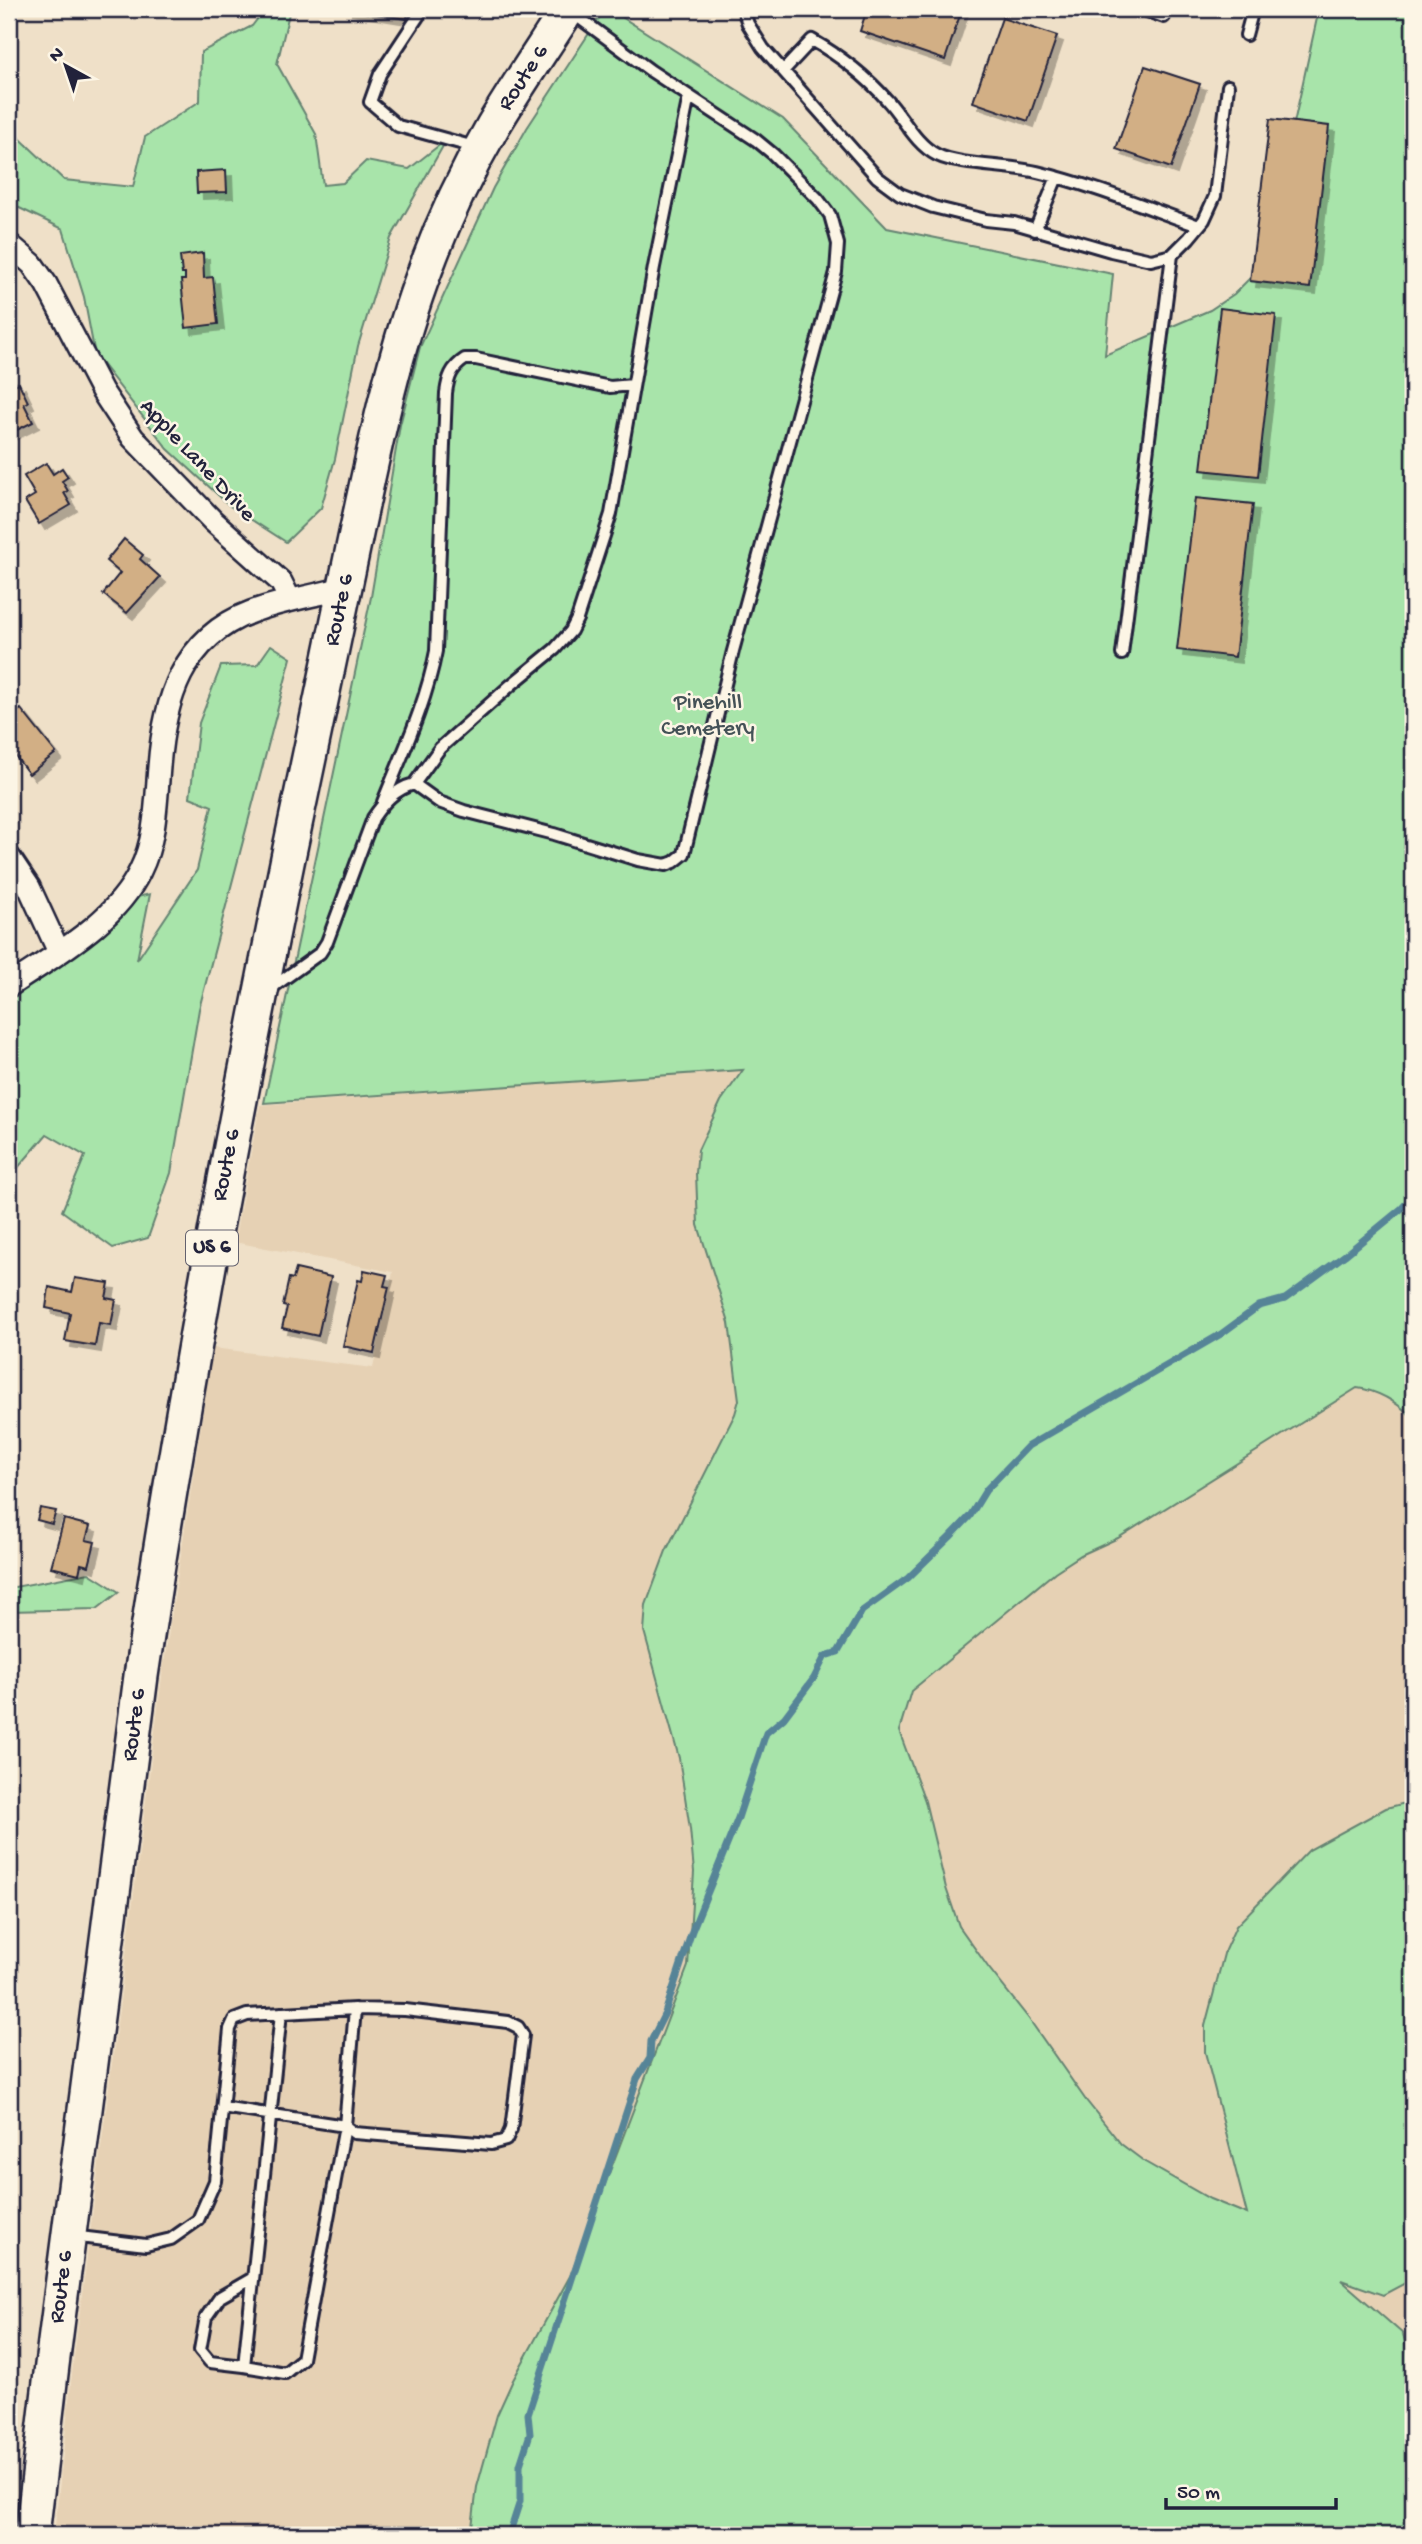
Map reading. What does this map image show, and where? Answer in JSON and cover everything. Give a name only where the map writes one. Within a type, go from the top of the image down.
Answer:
[{"type":"main road","name":"Route 6","points":[[32,2535],[141,1676],[158,1565],[195,1336],[260,996],[344,588],[380,419],[401,340],[427,265],[465,177],[559,12]]},
{"type":"street","name":"Apple Lane Drive","points":[[9,244],[32,264],[46,284],[102,391],[133,438],[213,521],[281,582],[290,600]]},
{"type":"street","points":[[9,986],[102,919],[125,895],[140,871],[154,822],[165,716],[177,680],[199,647],[219,629],[253,611],[344,588]]},
{"type":"street","points":[[9,857],[29,887],[59,952]]},
{"type":"lane","points":[[423,9],[380,74],[370,102],[398,126],[481,149]]},
{"type":"lane","points":[[743,9],[748,24],[764,48],[877,177],[901,194],[933,207],[1151,260],[1172,255],[1199,226],[1214,196],[1228,86]]},
{"type":"lane","points":[[1141,9],[1164,17],[1167,9]]},
{"type":"lane","points":[[1246,35],[1253,9]]},
{"type":"lane","points":[[414,784],[439,802],[464,811],[554,834],[638,860],[666,864],[674,862],[684,853],[733,650],[836,272],[838,244],[831,215],[773,154],[756,140],[559,12]]},
{"type":"lane","points":[[784,70],[812,40],[836,53],[859,72],[887,100],[925,147],[936,155],[1058,177],[1199,226]]},
{"type":"lane","points":[[382,804],[404,787],[414,784],[440,748],[511,684],[555,649],[571,631],[611,514],[689,96]]},
{"type":"lane","points":[[1035,230],[1058,177]]},
{"type":"lane","points":[[1122,654],[1172,255]]},
{"type":"lane","points":[[260,996],[320,953],[333,927],[373,818],[382,804],[416,722],[432,676],[436,652],[446,393],[452,370],[465,359],[475,359],[610,387],[633,386]]},
{"type":"lane","points":[[69,2236],[146,2245],[171,2239],[198,2220],[215,2181],[222,2107],[230,2029],[234,2020],[247,2015],[355,2009],[405,2010],[508,2022],[518,2027],[523,2035],[511,2129],[506,2140],[491,2144],[354,2133],[345,2126],[222,2107]]},
{"type":"lane","points":[[253,2278],[220,2297],[206,2317],[200,2350],[210,2362],[285,2373],[302,2359],[345,2126],[355,2009]]},
{"type":"lane","points":[[243,2366],[281,2014]]},
{"type":"shaded area","points":[[1413,379],[1413,2535],[54,2535],[73,2364],[162,1676],[213,1348],[373,1368],[393,1272],[234,1242],[260,1105],[737,1070],[1023,1099]]},
{"type":"green space","points":[[265,9],[290,9],[277,64],[316,134],[323,185],[343,183],[366,161],[409,169],[447,139],[391,238],[358,346],[335,459],[321,508],[286,542],[230,506],[168,449],[95,355],[84,297],[63,229],[9,203],[9,128],[64,180],[133,187],[145,137],[200,101],[201,52],[252,26]]},
{"type":"green space","name":"Pinehill Cemetery","points":[[605,9],[609,9],[783,119],[887,228],[1113,274],[1105,355],[1210,310],[1234,294],[1263,265],[1319,9],[1413,9],[1413,1418],[1388,1398],[1357,1388],[1118,1538],[1081,1555],[1055,1572],[911,1691],[899,1731],[925,1801],[946,1888],[959,1926],[988,1967],[1121,2144],[1145,2162],[1210,2199],[1247,2214],[1205,2052],[1205,2026],[1225,1950],[1236,1926],[1309,1850],[1386,1808],[1413,1801],[1413,2279],[1383,2295],[1341,2280],[1403,2334],[1413,2372],[1413,2535],[471,2535],[477,2487],[497,2415],[513,2380],[570,2276],[688,1966],[694,1872],[690,1829],[679,1758],[644,1631],[646,1605],[666,1551],[735,1414],[739,1400],[729,1323],[698,1225],[696,1173],[698,1150],[721,1101],[743,1070],[264,1103],[371,597],[400,425],[420,347],[493,188],[527,128]]},
{"type":"green space","points":[[271,645],[291,658],[199,1009],[171,1173],[148,1238],[113,1248],[62,1211],[85,1156],[47,1134],[9,1178],[9,988],[44,974],[65,935],[103,905],[150,894],[137,960],[197,870],[212,806],[190,797],[199,723],[221,666],[257,665]]},
{"type":"green space","points":[[89,1573],[119,1592],[97,1609],[9,1611],[9,1588]]},
{"type":"building","points":[[345,9],[408,9],[407,19]]},
{"type":"building","points":[[867,9],[962,9],[945,60],[860,31]]},
{"type":"building","points":[[1002,18],[1057,36],[1028,121],[973,102]]},
{"type":"building","points":[[1145,66],[1200,84],[1171,168],[1116,149]]},
{"type":"building","points":[[1270,119],[1329,126],[1310,288],[1250,281]]},
{"type":"building","points":[[226,170],[227,192],[197,193],[196,172]]},
{"type":"building","points":[[203,253],[204,278],[213,277],[218,324],[186,328],[181,280],[185,280],[185,274],[182,274],[180,256]]},
{"type":"building","points":[[1220,308],[1276,315],[1258,476],[1201,470]]},
{"type":"building","points":[[9,375],[14,385],[19,383],[28,402],[24,404],[33,422],[9,434]]},
{"type":"building","points":[[46,463],[53,474],[62,468],[68,477],[62,481],[68,491],[64,493],[71,505],[39,524],[25,501],[35,495],[24,476]]},
{"type":"building","points":[[1195,498],[1253,504],[1235,657],[1177,650]]},
{"type":"building","points":[[124,539],[143,555],[140,559],[160,577],[127,613],[103,594],[120,573],[106,561]]},
{"type":"building","points":[[21,709],[56,753],[29,774],[9,748],[9,718]]},
{"type":"building","points":[[296,1269],[331,1277],[318,1336],[282,1328],[289,1278],[293,1279]]},
{"type":"building","points":[[364,1270],[387,1275],[384,1286],[389,1287],[374,1353],[343,1346],[358,1280],[362,1281]]},
{"type":"building","points":[[75,1278],[109,1283],[106,1298],[116,1300],[111,1325],[99,1323],[95,1346],[65,1341],[70,1313],[46,1308],[49,1287],[72,1292]]},
{"type":"building","points":[[40,1508],[56,1511],[52,1524],[37,1520]]},
{"type":"building","points":[[64,1519],[90,1526],[86,1540],[95,1542],[89,1566],[81,1564],[79,1574],[51,1567]]},
{"type":"waterway","points":[[509,2535],[520,2501],[520,2465],[530,2434],[528,2414],[637,2079],[650,2058],[651,2041],[665,2013],[692,1931],[738,1818],[766,1733],[784,1718],[814,1678],[825,1656],[838,1652],[862,1611],[908,1578],[950,1537],[970,1516],[986,1490],[1028,1446],[1221,1334],[1259,1306],[1285,1299],[1345,1255],[1413,1196]]}]
